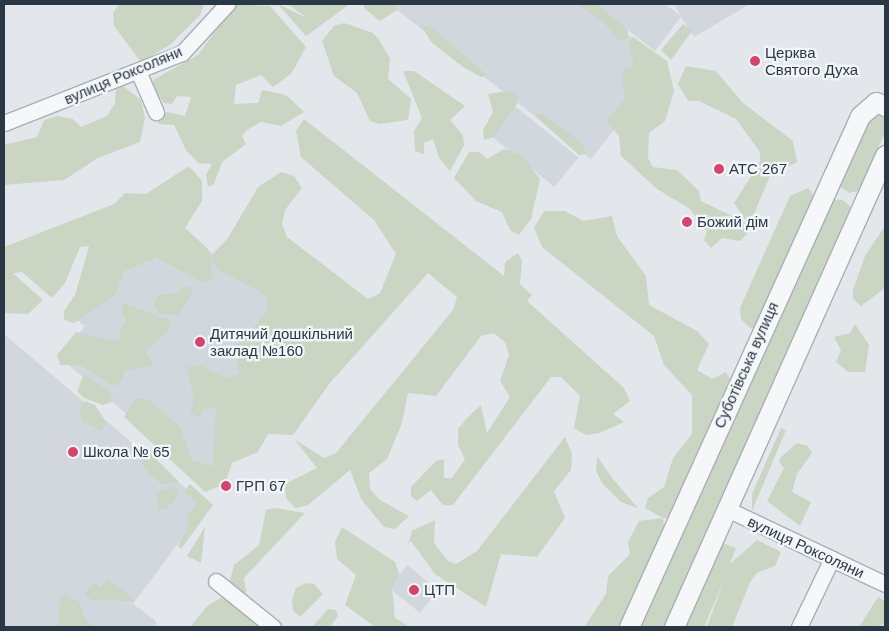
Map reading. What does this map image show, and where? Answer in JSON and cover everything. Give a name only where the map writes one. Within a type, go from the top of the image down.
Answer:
[{"type":"street","name":"вулиця Роксоляни","points":[[4,123],[182,52],[227,4]]},
{"type":"street","points":[[138,71],[156,112]]},
{"type":"street","name":"Суботівська вулиця","points":[[629,627],[833,172],[877,106]]},
{"type":"street","points":[[674,627],[885,155]]},
{"type":"street","name":"вулиця Роксоляни","points":[[726,509],[885,584]]},
{"type":"street","points":[[799,627],[832,558]]},
{"type":"street","points":[[216,581],[272,627]]},
{"type":"shaded area","points":[[389,4],[588,4],[658,58],[663,68],[591,159]]},
{"type":"shaded area","points":[[595,4],[665,4],[681,16],[674,4],[750,4],[694,37],[681,17],[655,51]]},
{"type":"shaded area","points":[[510,102],[578,157],[554,187],[486,132]]},
{"type":"shaded area","name":"Дитячий дошкільний заклад №160","points":[[183,229],[215,256],[349,316],[212,486],[60,358],[85,326],[77,320],[139,245],[158,260]]},
{"type":"shaded area","name":"Школа № 65","points":[[4,334],[203,503],[203,510],[133,604],[156,621],[157,627],[4,627]]},
{"type":"shaded area","name":"ЦТП","points":[[407,565],[438,590],[420,613],[389,588]]},
{"type":"green space","points":[[119,4],[204,4],[200,15],[171,44],[141,62],[114,26],[113,13]]},
{"type":"green space","points":[[235,4],[270,6],[306,47],[291,74],[273,87],[261,75],[236,85],[234,104],[258,103],[262,90],[286,95],[304,112],[281,126],[261,122],[247,130],[242,136],[246,144],[222,162],[214,184],[208,187],[206,175],[212,164],[198,163],[186,150],[174,125],[159,124],[154,115],[168,112],[185,116],[191,97],[177,96],[172,104],[164,103],[152,87],[153,80],[198,55]]},
{"type":"green space","points":[[278,4],[307,18],[288,4],[350,4],[306,36]]},
{"type":"green space","points":[[365,4],[396,4],[397,10],[380,21],[364,8]]},
{"type":"green space","points":[[577,4],[597,4],[628,30],[628,39],[619,40],[601,20]]},
{"type":"green space","points":[[344,23],[373,33],[380,41],[390,59],[388,79],[411,99],[408,120],[380,124],[370,121],[357,93],[334,76],[322,41],[334,26]]},
{"type":"green space","points":[[683,24],[692,31],[671,60],[661,50]]},
{"type":"green space","points":[[421,25],[432,28],[487,75],[481,77],[463,67],[431,42]]},
{"type":"green space","points":[[633,37],[667,61],[674,91],[665,121],[649,133],[648,158],[653,167],[677,170],[699,191],[701,201],[746,223],[747,234],[740,241],[722,238],[711,248],[704,240],[707,231],[690,209],[657,189],[621,156],[619,136],[606,121],[625,99],[622,79],[624,69],[634,65],[628,43]]},
{"type":"green space","points":[[686,66],[716,71],[743,103],[793,141],[797,162],[770,176],[754,214],[745,219],[734,203],[760,162],[760,152],[736,119],[699,101],[688,101],[678,84]]},
{"type":"green space","points":[[403,71],[414,71],[465,106],[450,120],[463,135],[464,145],[450,171],[439,158],[433,139],[424,143],[424,154],[415,151],[414,131],[422,118]]},
{"type":"green space","points":[[122,85],[141,100],[145,118],[140,142],[98,158],[64,180],[4,185],[4,145],[37,137],[44,120],[57,116],[73,119],[81,127],[107,116],[115,103],[116,89]]},
{"type":"green space","points":[[508,91],[518,94],[517,104],[494,137],[484,140],[483,130],[493,112],[488,94]]},
{"type":"green space","points":[[542,113],[583,144],[586,154],[579,155],[534,115]]},
{"type":"green space","points":[[871,114],[885,117],[885,133],[858,191],[849,193],[838,185]]},
{"type":"green space","points":[[304,119],[504,276],[505,262],[518,253],[522,261],[520,284],[532,295],[527,301],[624,388],[630,401],[613,414],[624,422],[600,433],[586,435],[574,428],[580,396],[561,377],[551,377],[453,505],[443,505],[431,490],[417,501],[411,496],[411,487],[436,461],[444,459],[444,478],[452,478],[465,459],[458,445],[458,429],[469,416],[481,405],[487,433],[510,397],[500,381],[509,355],[505,342],[494,333],[481,336],[436,396],[408,393],[402,423],[387,459],[369,473],[370,489],[380,500],[409,516],[395,529],[384,527],[361,499],[350,470],[308,505],[295,508],[286,498],[285,484],[317,468],[294,439],[324,458],[336,453],[453,310],[457,297],[428,273],[329,384],[293,435],[268,434],[258,452],[232,463],[225,484],[205,492],[124,417],[136,398],[149,400],[180,427],[192,460],[213,466],[216,407],[203,410],[200,418],[190,412],[194,400],[187,367],[200,365],[225,378],[239,374],[236,347],[267,312],[267,299],[257,290],[219,270],[211,260],[212,279],[202,282],[157,258],[124,271],[115,295],[74,323],[64,320],[64,311],[75,295],[89,246],[80,247],[65,283],[52,298],[22,272],[13,273],[43,300],[28,314],[4,313],[4,247],[114,204],[125,193],[146,194],[189,166],[202,181],[202,201],[185,228],[208,249],[210,257],[228,238],[258,187],[281,172],[294,176],[302,188],[285,210],[282,224],[287,237],[368,299],[380,293],[396,254],[374,220],[301,157],[296,131]]},
{"type":"green space","points":[[504,149],[522,155],[540,179],[531,219],[519,235],[510,230],[502,212],[476,201],[454,178],[469,152],[479,152],[487,159]]},
{"type":"green space","points":[[808,188],[815,197],[754,329],[750,328],[741,319],[740,308],[790,196]]},
{"type":"green space","points":[[829,199],[843,200],[853,209],[670,627],[636,627]]},
{"type":"green space","points":[[544,211],[565,211],[583,221],[612,216],[617,236],[646,276],[649,305],[697,331],[709,344],[697,370],[712,379],[726,372],[731,381],[673,517],[663,518],[645,508],[648,498],[664,487],[673,458],[692,434],[692,395],[664,365],[654,336],[542,247],[534,228]]},
{"type":"green space","points":[[885,226],[885,288],[861,306],[853,299],[853,290],[865,256]]},
{"type":"green space","points":[[184,286],[194,289],[179,315],[159,314],[154,305],[158,295],[177,294]]},
{"type":"green space","points":[[123,303],[169,320],[169,330],[146,351],[154,366],[124,371],[122,380],[114,386],[80,365],[60,365],[57,355],[76,332],[111,341],[121,338],[120,328],[127,321],[121,313]]},
{"type":"green space","points":[[855,324],[869,345],[865,372],[848,372],[836,362],[841,350],[834,337],[850,333]]},
{"type":"green space","points":[[84,374],[109,392],[112,402],[103,405],[84,398],[77,391]]},
{"type":"green space","points":[[85,401],[95,405],[106,422],[101,431],[83,422],[79,413]]},
{"type":"green space","points":[[781,428],[786,430],[752,511],[752,494]]},
{"type":"green space","points":[[565,437],[572,454],[571,470],[554,491],[565,518],[537,557],[501,554],[486,607],[435,574],[411,541],[408,545],[412,531],[435,520],[434,543],[448,561],[456,564],[477,551]]},
{"type":"green space","points":[[797,443],[808,446],[812,453],[797,474],[792,492],[811,502],[800,526],[767,501],[784,468],[779,462],[781,457]]},
{"type":"green space","points":[[142,449],[147,450],[179,482],[161,484],[154,478],[142,465]]},
{"type":"green space","points":[[597,456],[612,478],[638,508],[621,502],[602,483],[596,471]]},
{"type":"green space","points":[[190,484],[213,505],[181,549],[178,545],[188,528],[187,516],[197,503],[184,491]]},
{"type":"green space","points":[[175,486],[178,494],[173,502],[165,510],[159,509],[156,493]]},
{"type":"green space","points":[[275,508],[305,513],[244,578],[246,593],[228,588],[234,565],[259,545],[266,510]]},
{"type":"green space","points":[[663,518],[665,533],[622,627],[585,626],[606,594],[608,576],[630,554],[628,542],[639,521]]},
{"type":"green space","points":[[205,527],[201,563],[187,556]]},
{"type":"green space","points":[[342,527],[395,562],[399,574],[392,588],[395,618],[410,627],[375,627],[345,605],[356,575],[337,559],[335,542]]},
{"type":"green space","points":[[757,540],[781,552],[775,566],[757,573],[750,582],[732,627],[707,627],[724,580],[704,627],[686,627],[723,543],[736,548],[730,564]]},
{"type":"green space","points":[[108,579],[134,599],[133,601],[92,600],[85,594],[94,582],[101,587]]},
{"type":"green space","points":[[306,583],[314,584],[323,594],[300,617],[293,611],[292,600],[296,588]]},
{"type":"green space","points":[[65,593],[79,602],[86,621],[95,627],[58,627],[60,598]]},
{"type":"green space","points":[[224,596],[264,627],[190,627],[207,606]]},
{"type":"green space","points":[[878,597],[885,601],[885,625],[859,627]]},
{"type":"green space","points":[[328,609],[336,610],[338,616],[330,627],[312,627]]},
{"type":"place","name":"Церква Святого Духа","points":[[755,61]]},
{"type":"place","name":"АТС 267","points":[[719,169]]},
{"type":"place","name":"Божий дім","points":[[687,222]]},
{"type":"place","name":"Дитячий дошкільний заклад №160","points":[[200,342]]},
{"type":"place","name":"Школа № 65","points":[[73,452]]},
{"type":"place","name":"ГРП 67","points":[[226,486]]},
{"type":"place","name":"ЦТП","points":[[414,590]]}]
